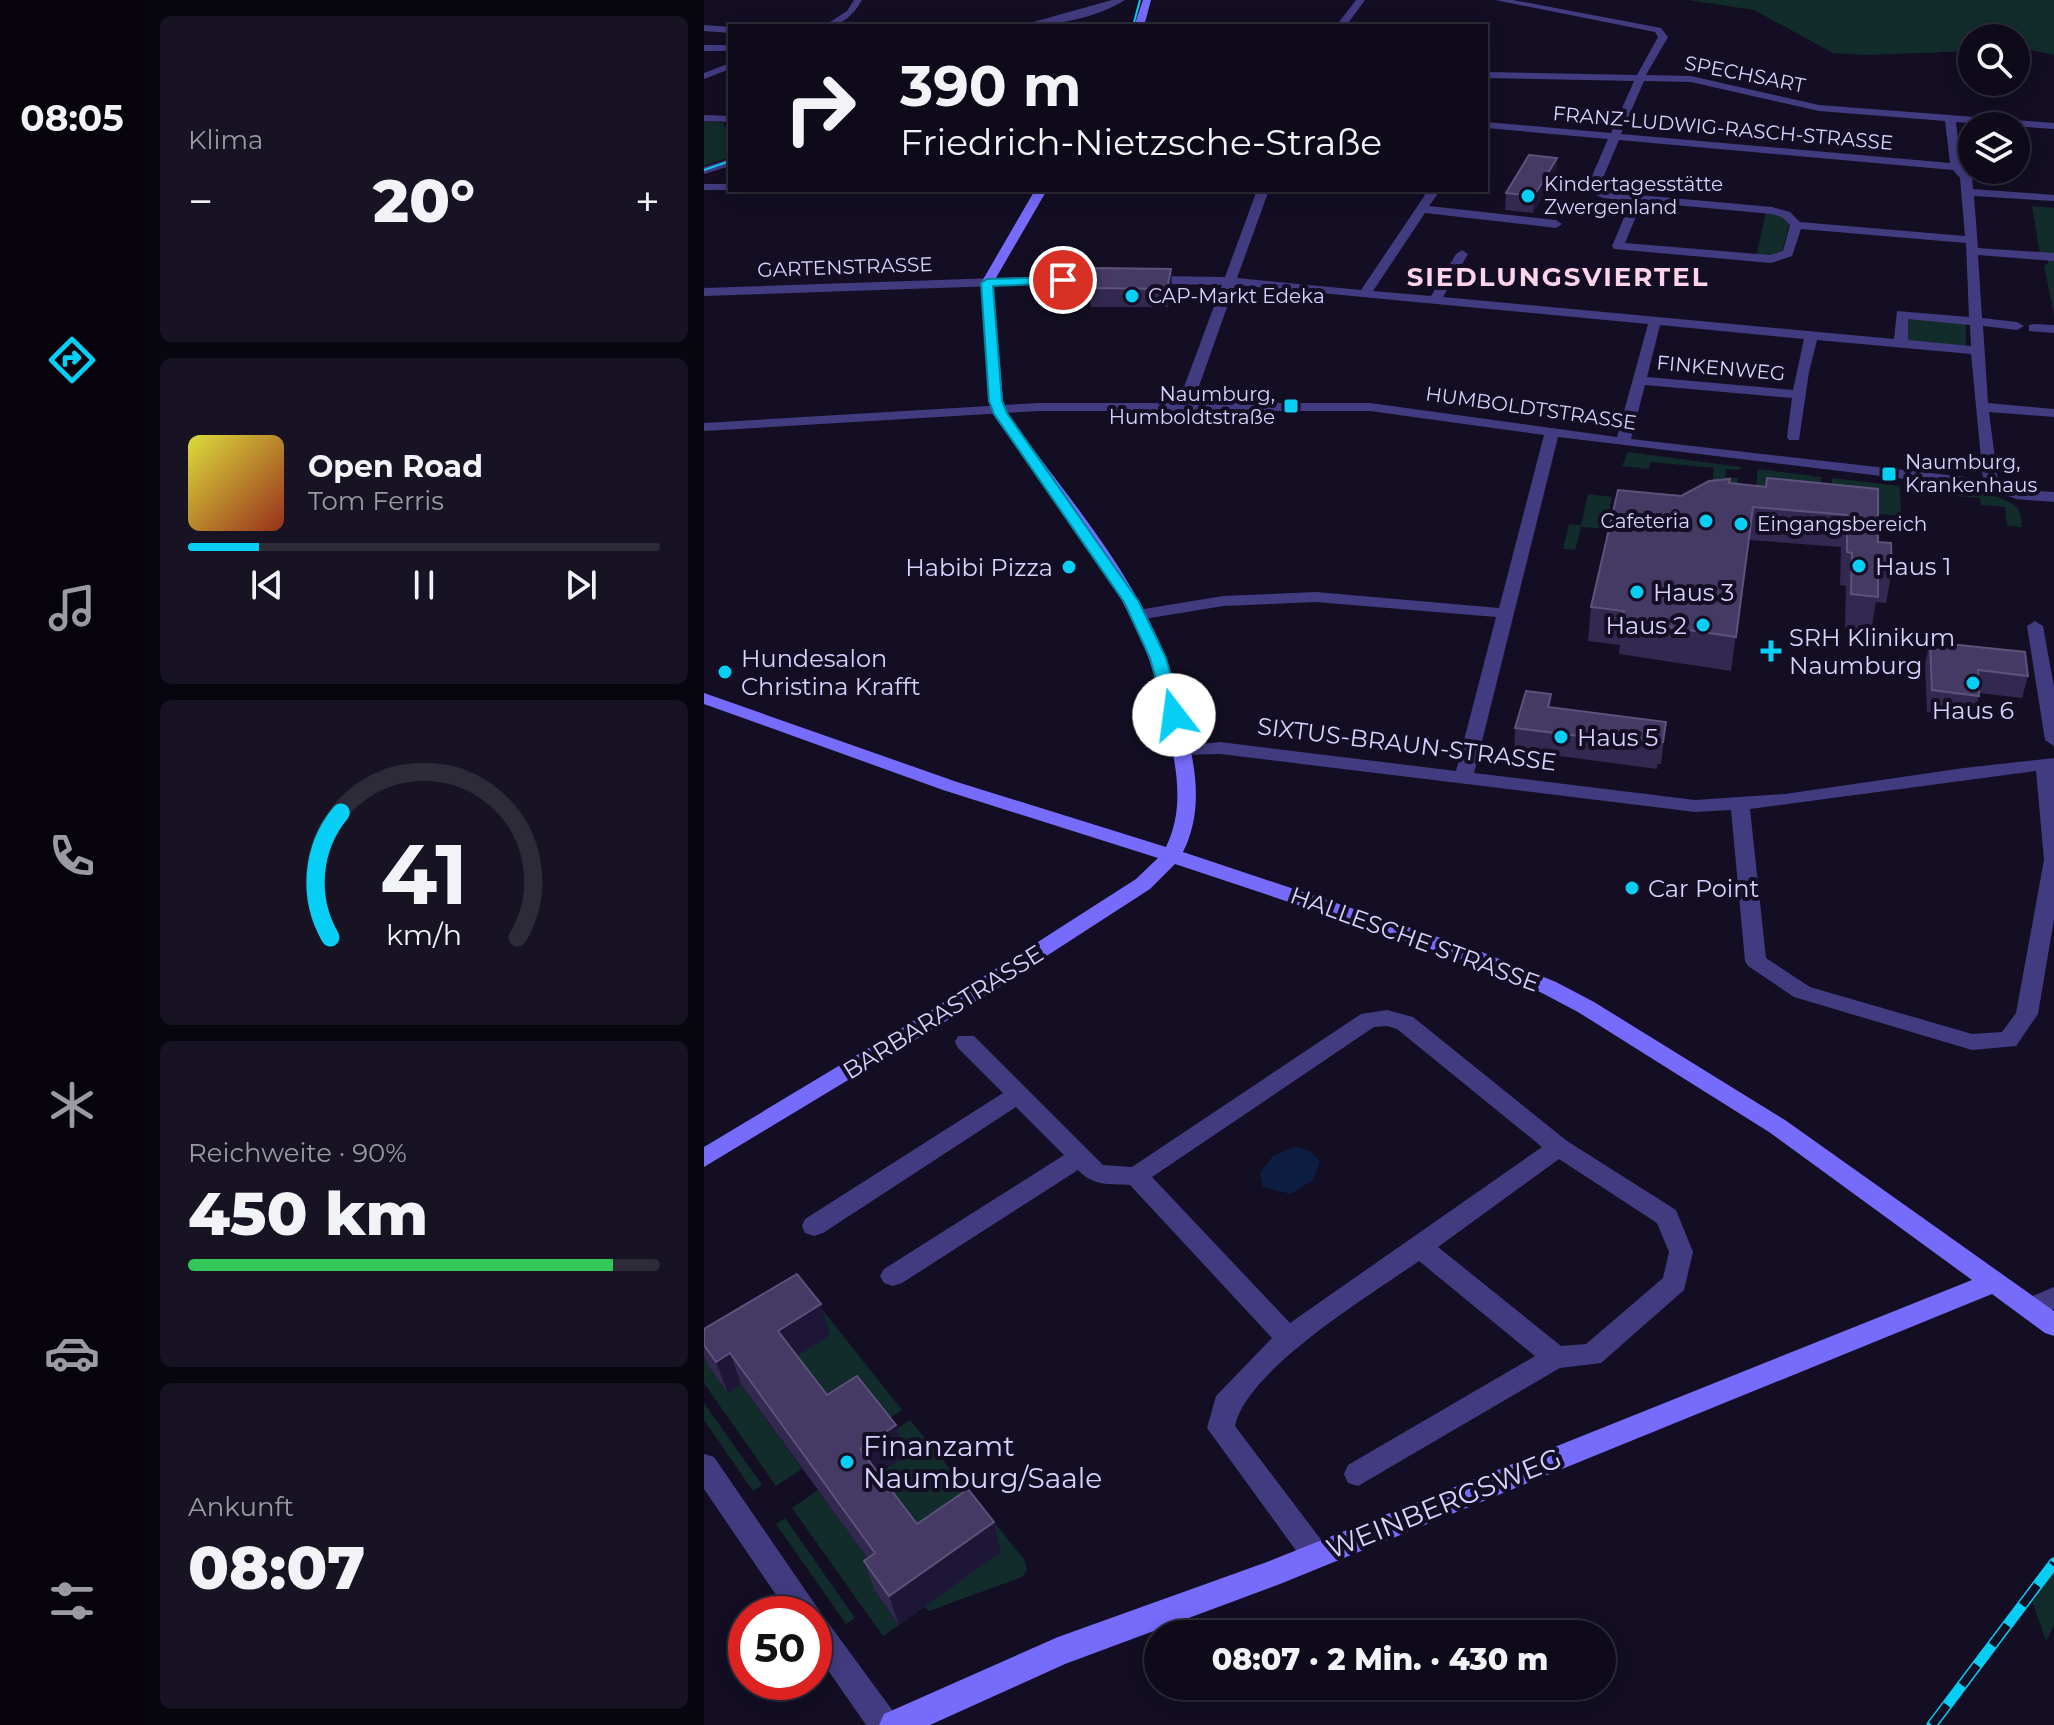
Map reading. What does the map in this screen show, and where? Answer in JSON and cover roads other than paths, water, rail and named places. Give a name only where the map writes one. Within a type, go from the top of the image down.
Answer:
[{"type":"main road","points":[[1140,24],[1147,0]]},
{"type":"main road","points":[[1039,192],[987,283],[998,409],[1138,615],[1158,658],[1189,788],[1187,820],[1182,840],[1173,855]]},
{"type":"main road","name":"HALLESCHE STRASSE","points":[[704,698],[950,786],[1173,855],[1470,955],[1548,987],[1698,1075],[1777,1126],[2054,1325]]},
{"type":"main road","name":"BARBARASTRASSE","points":[[704,1158],[1047,948],[1152,878],[1173,855]]},
{"type":"main road","name":"WEINBERGSWEG","points":[[895,1725],[1058,1652],[1270,1574],[1995,1282]]},
{"type":"street","points":[[832,24],[850,13],[858,0]]},
{"type":"street","points":[[1035,24],[1074,16],[1121,0]]},
{"type":"street","points":[[1343,24],[1361,0]]},
{"type":"street","name":"SPECHSART","points":[[1499,0],[1658,30],[1663,37],[1641,76],[1709,82],[1819,108],[2054,126]]},
{"type":"street","points":[[704,28],[728,30]]},
{"type":"street","points":[[704,48],[728,48]]},
{"type":"street","points":[[706,74],[728,67]]},
{"type":"street","points":[[1488,75],[1641,76],[1594,185],[1595,191],[1603,195],[1638,198],[1762,209],[1790,216],[1796,225],[1788,253],[1784,256],[1752,259],[1618,246],[1638,198]]},
{"type":"street","points":[[1950,117],[1956,167],[1966,177],[1978,323],[1981,407],[1991,485]]},
{"type":"street","points":[[704,118],[728,119]]},
{"type":"street","name":"FRANZ-LUDWIG-RASCH-STRASSE","points":[[1488,125],[1956,167]]},
{"type":"street","points":[[704,171],[728,163]]},
{"type":"street","points":[[704,187],[728,187]]},
{"type":"street","points":[[1184,407],[1262,192]]},
{"type":"street","points":[[1365,293],[1431,195],[1429,192]]},
{"type":"street","points":[[1968,195],[2054,198]]},
{"type":"street","points":[[1968,195],[2054,205]]},
{"type":"street","points":[[1422,209],[1556,224]]},
{"type":"street","points":[[1796,225],[2054,257]]},
{"type":"street","points":[[1435,300],[1462,254]]},
{"type":"street","name":"GARTENSTRASSE","points":[[704,292],[1088,279],[1228,281],[1978,351]]},
{"type":"street","points":[[1901,343],[1902,314],[2017,326]]},
{"type":"street","points":[[1623,442],[1655,321]]},
{"type":"street","points":[[2034,328],[2054,329]]},
{"type":"street","name":"FINKENWEG","points":[[1794,437],[1802,372],[1812,335]]},
{"type":"street","name":"FINKENWEG","points":[[1640,380],[1800,395]]},
{"type":"street","name":"HUMBOLDTSTRASSE","points":[[704,427],[998,409],[1370,407],[1623,442],[1991,485],[2016,494],[2054,497]]},
{"type":"street","points":[[1981,407],[2054,413]]},
{"type":"street","points":[[1464,777],[1552,431]]},
{"type":"street","points":[[1138,615],[1223,601],[1316,597],[1504,613]]},
{"type":"street","points":[[2035,626],[2054,740]]},
{"type":"street","name":"SIXTUS-BRAUN-STRASSE","points":[[1182,751],[1220,748],[1695,806],[1740,805],[2001,767],[2050,765]]},
{"type":"street","points":[[1740,805],[1756,961],[1802,992],[1972,1042],[2008,1040],[2027,1014],[2054,860],[2050,765]]},
{"type":"street","points":[[966,1042],[1097,1174],[1136,1176],[1369,1020],[1387,1018],[1405,1023],[1559,1147],[1667,1217],[1681,1252],[1675,1283],[1592,1355],[1556,1357],[1358,1474]]},
{"type":"street","points":[[814,1226],[1017,1095]]},
{"type":"street","points":[[1315,1554],[1221,1428],[1226,1404],[1242,1383],[1288,1338],[1559,1147]]},
{"type":"street","points":[[893,1276],[1078,1158]]},
{"type":"street","points":[[1136,1176],[1288,1338]]},
{"type":"street","points":[[1420,1247],[1556,1357]]},
{"type":"street","points":[[2030,1308],[2054,1297]]},
{"type":"street","points":[[704,1466],[794,1596]]},
{"type":"street","points":[[832,1651],[884,1725]]},
{"type":"water","points":[[1295,1147],[1310,1151],[1320,1162],[1313,1180],[1291,1194],[1263,1187],[1260,1173],[1273,1156]]},
{"type":"tram line","points":[[1134,24],[1140,0]]},
{"type":"tram line","points":[[704,170],[728,162]]},
{"type":"railway","points":[[1932,1725],[2054,1563]]},
{"type":"place","name":"Kindertagesstätte Zwergenland","points":[[1528,196]]},
{"type":"place","name":"CAP-Markt Edeka","points":[[1132,296]]},
{"type":"place","name":"Naumburg, Humboldtstraße","points":[[1291,406]]},
{"type":"place","name":"Naumburg, Krankenhaus","points":[[1889,474]]},
{"type":"place","name":"Cafeteria","points":[[1706,521]]},
{"type":"place","name":"Eingangsbereich","points":[[1741,524]]},
{"type":"place","name":"Haus 1","points":[[1859,566]]},
{"type":"place","name":"Habibi Pizza","points":[[1069,567]]},
{"type":"place","name":"Haus 3","points":[[1637,592]]},
{"type":"place","name":"Haus 2","points":[[1703,625]]},
{"type":"place","name":"SRH Klinikum Naumburg","points":[[1771,651]]},
{"type":"place","name":"Hundesalon Christina Krafft","points":[[725,672]]},
{"type":"place","name":"Haus 6","points":[[1973,683]]},
{"type":"place","name":"Haus 5","points":[[1561,737]]},
{"type":"place","name":"Car Point","points":[[1632,888]]},
{"type":"place","name":"Finanzamt Naumburg/Saale","points":[[847,1462]]},
{"type":"district","name":"SIEDLUNGSVIERTEL","points":[[1558,277]]}]
